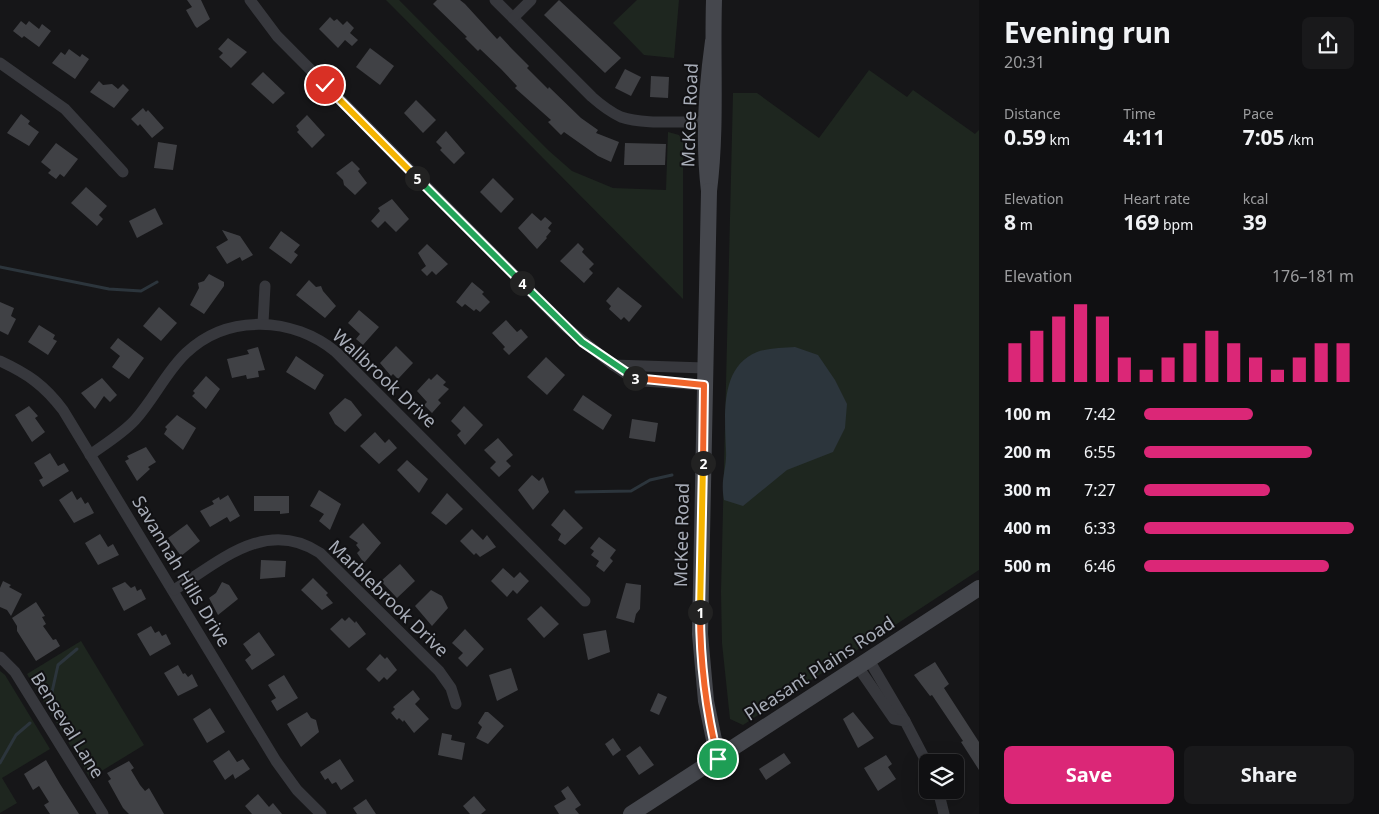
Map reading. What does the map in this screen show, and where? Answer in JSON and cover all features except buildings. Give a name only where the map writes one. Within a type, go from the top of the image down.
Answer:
[{"type":"street","points":[[250,0],[272,31],[567,328],[613,366],[631,378],[644,381],[705,377]]},
{"type":"street","points":[[494,0],[592,97],[610,111],[623,117],[635,119],[706,122]]},
{"type":"street","points":[[513,18],[531,0]]},
{"type":"street","name":"McKee Road","points":[[708,191],[713,161],[715,82],[714,0]]},
{"type":"street","name":"McKee Road","points":[[713,41],[707,82],[706,122],[708,191],[700,642],[706,701],[718,759]]},
{"type":"street","points":[[0,63],[64,109],[123,172]]},
{"type":"street","points":[[263,323],[265,286]]},
{"type":"street","name":"Wallbrook Drive","points":[[90,455],[134,421],[178,362],[197,344],[229,329],[263,323],[311,334],[336,352],[585,601]]},
{"type":"street","name":"Savannah Hills Drive","points":[[0,361],[44,386],[63,410],[174,590],[276,761],[297,790],[320,814]]},
{"type":"street","points":[[613,366],[705,377]]},
{"type":"street","name":"Marblebrook Drive","points":[[174,590],[247,545],[256,542],[282,538],[309,546],[320,553],[439,671],[452,688],[456,704]]},
{"type":"street","name":"Pleasant Plains Road","points":[[631,814],[979,588]]},
{"type":"street","name":"Benseval Lane","points":[[0,657],[15,672],[103,814]]},
{"type":"street","points":[[863,664],[894,719],[905,721],[922,754]]},
{"type":"street","points":[[940,799],[944,814]]},
{"type":"shaded area","points":[[386,0],[399,0],[548,150],[572,171],[613,188],[666,190],[668,132],[679,135],[683,142],[683,299]]},
{"type":"shaded area","points":[[637,0],[679,0],[674,58],[644,55],[613,23]]},
{"type":"shaded area","points":[[869,70],[907,97],[913,90],[975,134],[979,130],[979,570],[743,725],[730,719],[722,643],[721,592],[733,93],[757,93],[819,138]]},
{"type":"shaded area","points":[[795,347],[818,355],[835,380],[847,404],[845,428],[833,452],[787,470],[743,506],[724,500],[723,486],[726,457],[725,409],[730,381],[736,369],[745,359],[757,352]]},
{"type":"shaded area","points":[[81,641],[144,745],[90,778],[27,674]]},
{"type":"shaded area","points":[[0,671],[5,675],[50,749],[2,778],[17,803],[0,813]]},
{"type":"waterway","points":[[0,267],[109,289],[141,291],[157,282]]},
{"type":"waterway","points":[[576,492],[631,491],[650,480],[672,475]]},
{"type":"waterway","points":[[50,701],[58,665],[77,649]]},
{"type":"waterway","points":[[0,763],[16,735],[30,723]]},
{"type":"route","points":[[325,85],[567,328],[602,358],[631,378],[644,381],[704,385],[700,580],[701,666],[710,727],[718,759]]}]
